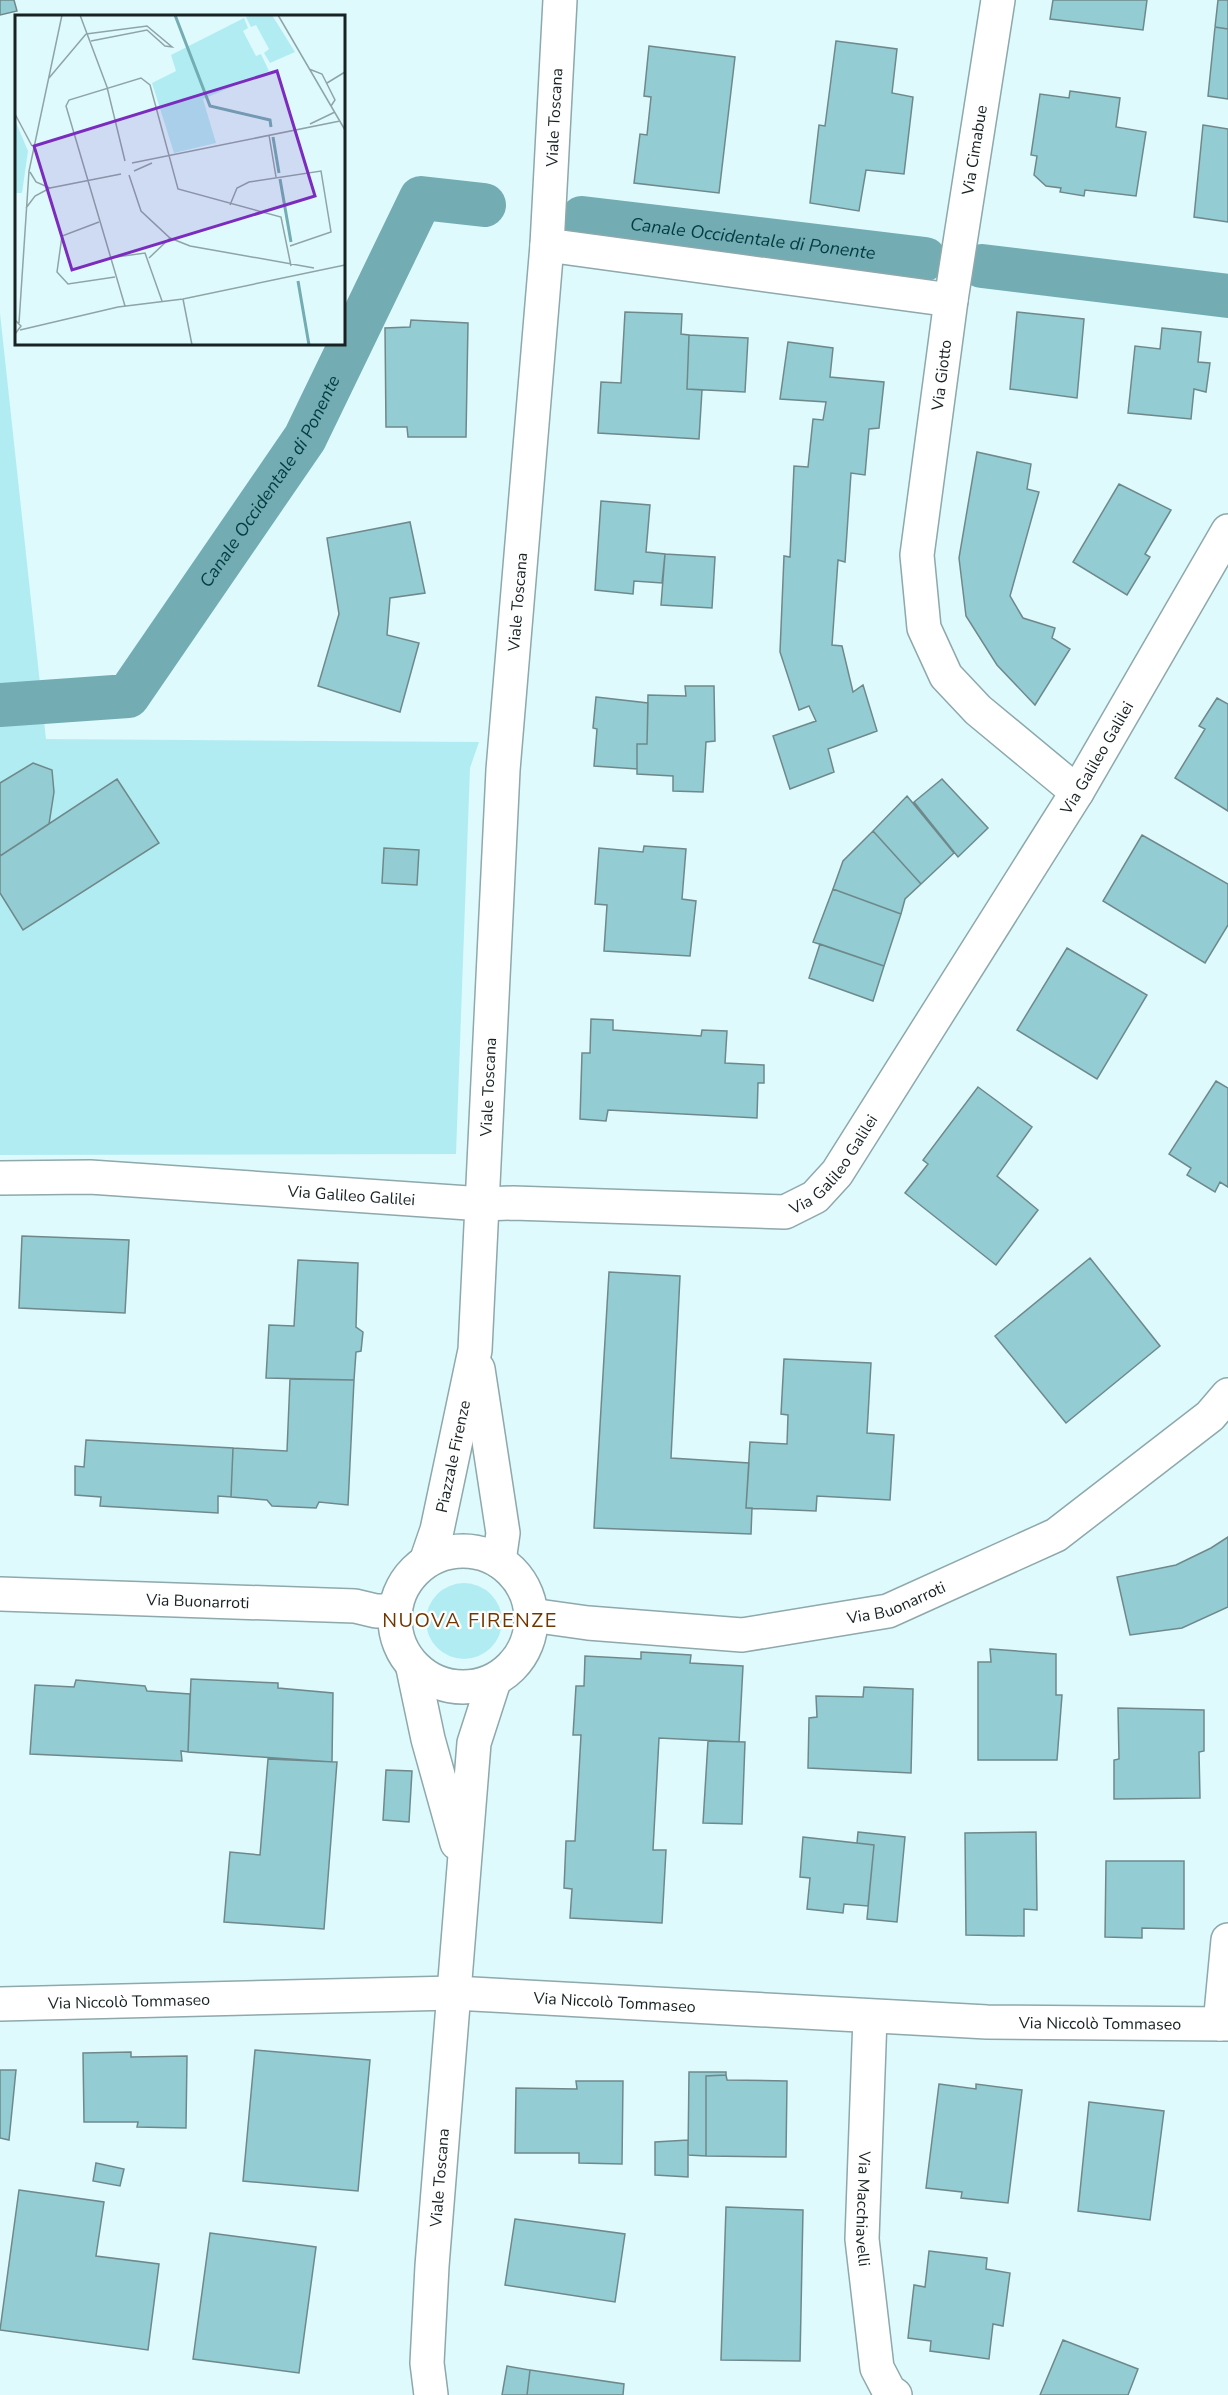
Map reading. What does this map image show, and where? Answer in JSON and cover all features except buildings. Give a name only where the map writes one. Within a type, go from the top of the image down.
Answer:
[{"type":"street","name":"Viale Toscana","points":[[483,1204],[503,770],[547,245],[560,0]]},
{"type":"street","name":"Via Cimabue","points":[[951,300],[998,0]]},
{"type":"street","points":[[547,245],[951,300]]},
{"type":"street","name":"Via Giotto","points":[[951,300],[918,555],[924,628],[946,676],[978,711],[1077,792]]},
{"type":"street","name":"Via Galileo Galilei","points":[[0,1178],[90,1177],[483,1204],[785,1212],[815,1197],[837,1173],[1077,792],[1228,531]]},
{"type":"street","name":"Piazzale Firenze","points":[[463,1865],[428,1739],[413,1668],[403,1653],[396,1635],[395,1611],[400,1592],[414,1571],[427,1559],[437,1530],[475,1350],[483,1204]]},
{"type":"street","name":"Piazzale Firenze","points":[[475,1350],[503,1533],[499,1561]]},
{"type":"street","name":"Via Buonarroti","points":[[531,1615],[588,1623],[742,1635],[888,1611],[1056,1535],[1222,1413]]},
{"type":"street","points":[[413,1668],[430,1680],[451,1687],[473,1687],[494,1681],[510,1670],[522,1653],[530,1635],[531,1615],[527,1594],[516,1575],[499,1561],[484,1554],[468,1551],[451,1552],[427,1559]]},
{"type":"street","name":"Via Buonarroti","points":[[0,1594],[355,1606],[376,1611],[395,1611]]},
{"type":"street","name":"Piazzale Firenze","points":[[454,1993],[474,1743],[494,1681]]},
{"type":"street","points":[[1224,2024],[1228,1940]]},
{"type":"street","name":"Viale Toscana","points":[[430,2395],[427,2363],[432,2266],[454,1993]]},
{"type":"street","name":"Via Niccolò Tommaseo","points":[[0,2004],[454,1993],[987,2022],[1224,2024]]},
{"type":"street","name":"Via Macchiavelli","points":[[870,2017],[862,2239],[878,2368],[889,2391],[895,2395]]},
{"type":"street","name":"Viale Toscana","points":[[415,2395],[427,2363]]},
{"type":"street","points":[[406,2395],[427,2363]]},
{"type":"shaded area","points":[[0,313],[46,739],[479,742],[470,768],[456,1154],[0,1155]]},
{"type":"shaded area","points":[[464,1583],[479,1586],[491,1594],[499,1606],[502,1621],[499,1636],[491,1648],[479,1656],[464,1659],[449,1656],[437,1648],[429,1636],[426,1621],[429,1606],[437,1594],[449,1586]]},
{"type":"waterway","name":"Canale Occidentale di Ponente","points":[[0,705],[128,696],[305,438],[421,198],[484,205]]},
{"type":"waterway","name":"Canale Occidentale di Ponente","points":[[582,218],[925,259]]},
{"type":"waterway","name":"Canale Occidentale di Ponente","points":[[982,266],[1228,296]]},
{"type":"district","name":"NUOVA FIRENZE","points":[[470,1620]]}]
